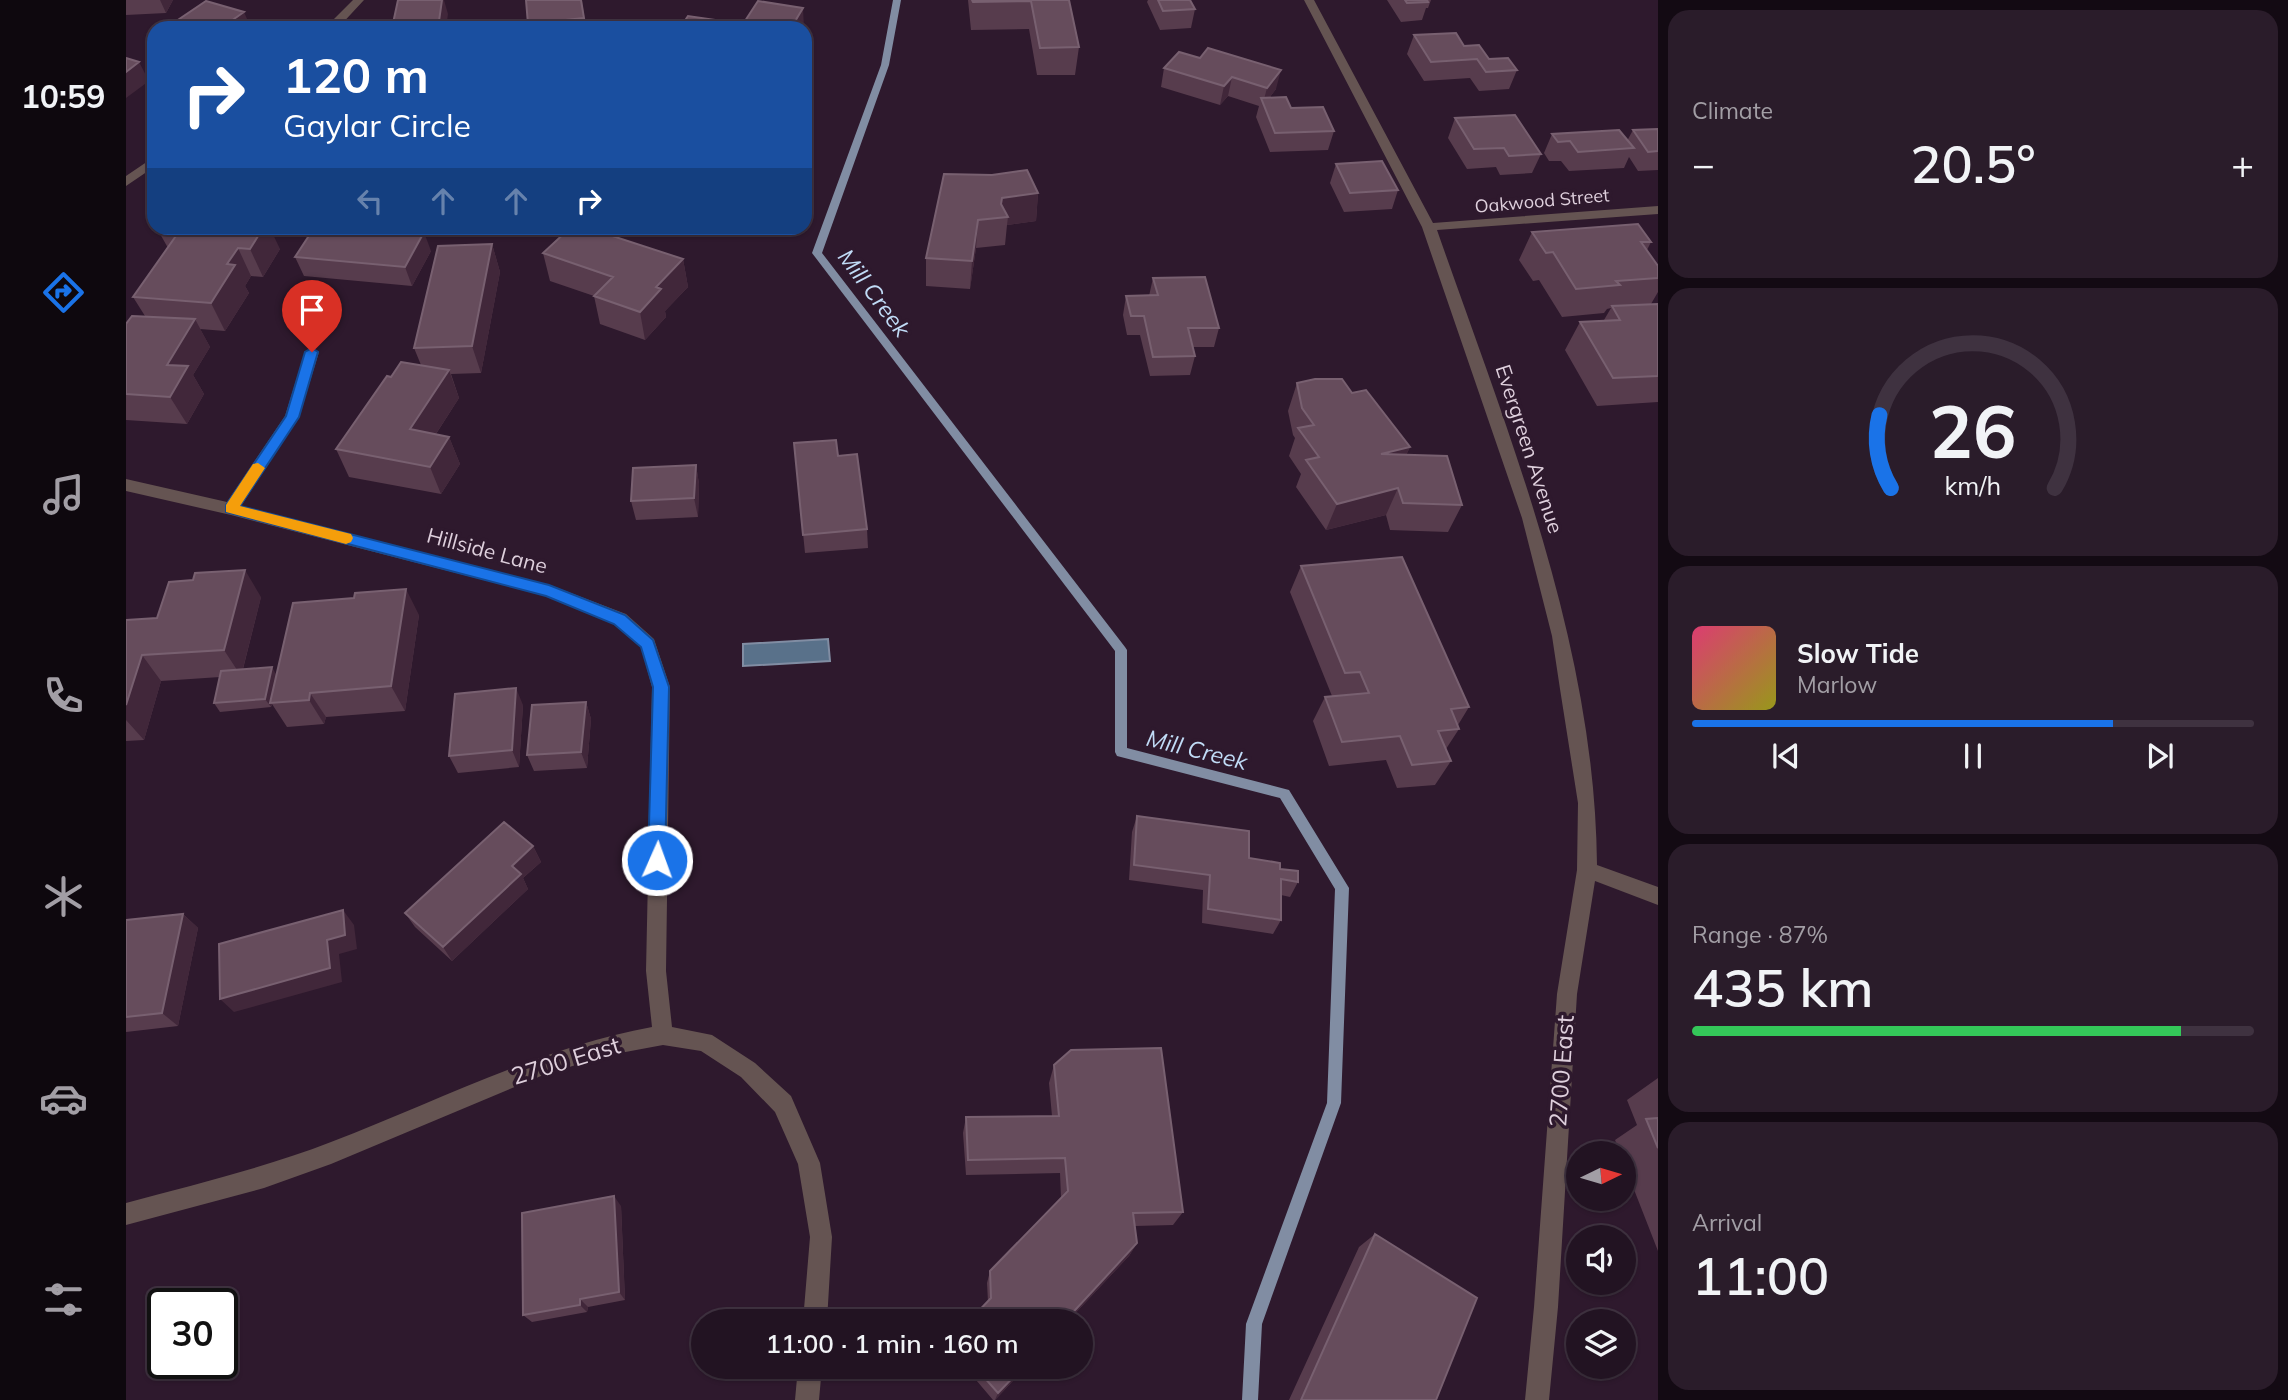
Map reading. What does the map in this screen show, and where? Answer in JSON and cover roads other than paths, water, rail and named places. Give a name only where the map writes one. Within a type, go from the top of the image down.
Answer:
[{"type":"street","points":[[341,21],[359,0]]},
{"type":"street","name":"Evergreen Avenue","points":[[1309,0],[1429,227],[1517,479],[1560,636],[1587,803],[1587,870]]},
{"type":"street","points":[[126,182],[147,166]]},
{"type":"street","name":"Oakwood Street","points":[[1429,227],[1658,210]]},
{"type":"street","points":[[231,509],[292,417],[312,352]]},
{"type":"street","name":"Hillside Lane","points":[[126,485],[231,509],[549,591],[620,619],[648,644],[661,687],[656,971],[663,1035]]},
{"type":"street","points":[[1587,870],[1658,897]]},
{"type":"street","name":"2700 East","points":[[1537,1400],[1546,1307],[1567,994],[1587,870]]},
{"type":"street","name":"2700 East","points":[[126,1214],[253,1180],[331,1153],[540,1066],[604,1046],[663,1035],[705,1042],[748,1070],[782,1104],[809,1163],[821,1237],[816,1309]]},
{"type":"street","points":[[807,1400],[809,1379]]},
{"type":"water","points":[[828,639],[830,661],[743,666],[743,644]]},
{"type":"waterway","name":"Mill Creek","points":[[897,0],[885,65],[817,253],[1121,650],[1121,752],[1284,794],[1342,888],[1334,1103],[1254,1324],[1250,1400]]}]
